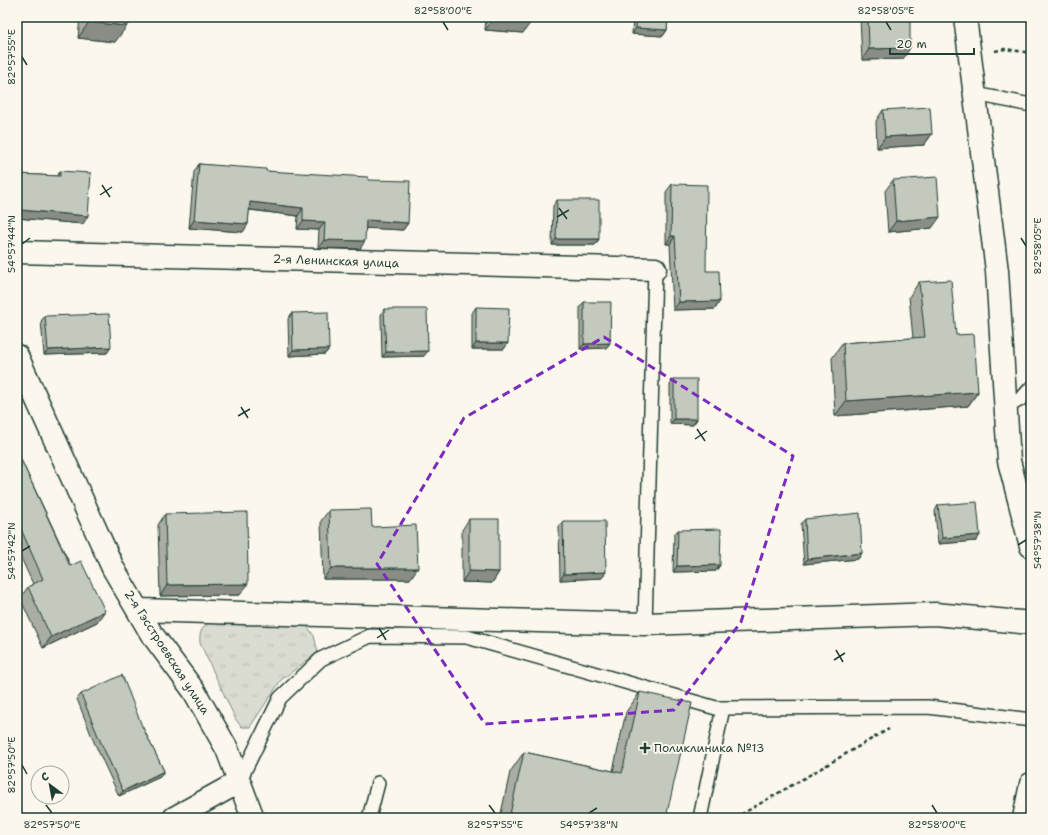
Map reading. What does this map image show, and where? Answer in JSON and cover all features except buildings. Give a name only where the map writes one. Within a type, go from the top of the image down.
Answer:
[{"type":"street","points":[[965,17],[997,271],[1009,461],[1031,546]]},
{"type":"street","name":"2-я Ленинская улица","points":[[17,252],[655,269]]},
{"type":"street","name":"2-я Гэсстроевская улица","points":[[17,356],[114,568],[152,633],[194,691],[226,749],[253,818]]},
{"type":"street","points":[[138,610],[645,624],[934,614],[1031,623]]},
{"type":"street","points":[[174,818],[239,782]]},
{"type":"street","points":[[1024,818],[1031,784]]},
{"type":"lane","points":[[975,94],[1031,105]]},
{"type":"lane","points":[[645,624],[655,269]]},
{"type":"lane","points":[[1005,408],[1021,399],[1031,388]]},
{"type":"lane","points":[[239,782],[280,698],[321,659],[370,636],[467,638],[716,708],[928,707],[1031,720]]},
{"type":"lane","points":[[700,818],[723,708]]},
{"type":"lane","points":[[369,818],[378,784]]},
{"type":"path","points":[[971,61],[1005,49],[1031,53]]},
{"type":"path","points":[[735,818],[894,727]]},
{"type":"highlighted area","points":[[604,337],[793,456],[741,622],[674,710],[485,724],[377,564],[464,418]]},
{"type":"green space","points":[[212,621],[305,623],[314,636],[318,652],[281,680],[250,727],[242,727],[236,720],[200,643],[200,635],[202,630]]},
{"type":"place","name":"Поликлиника №13","points":[[645,748]]}]
